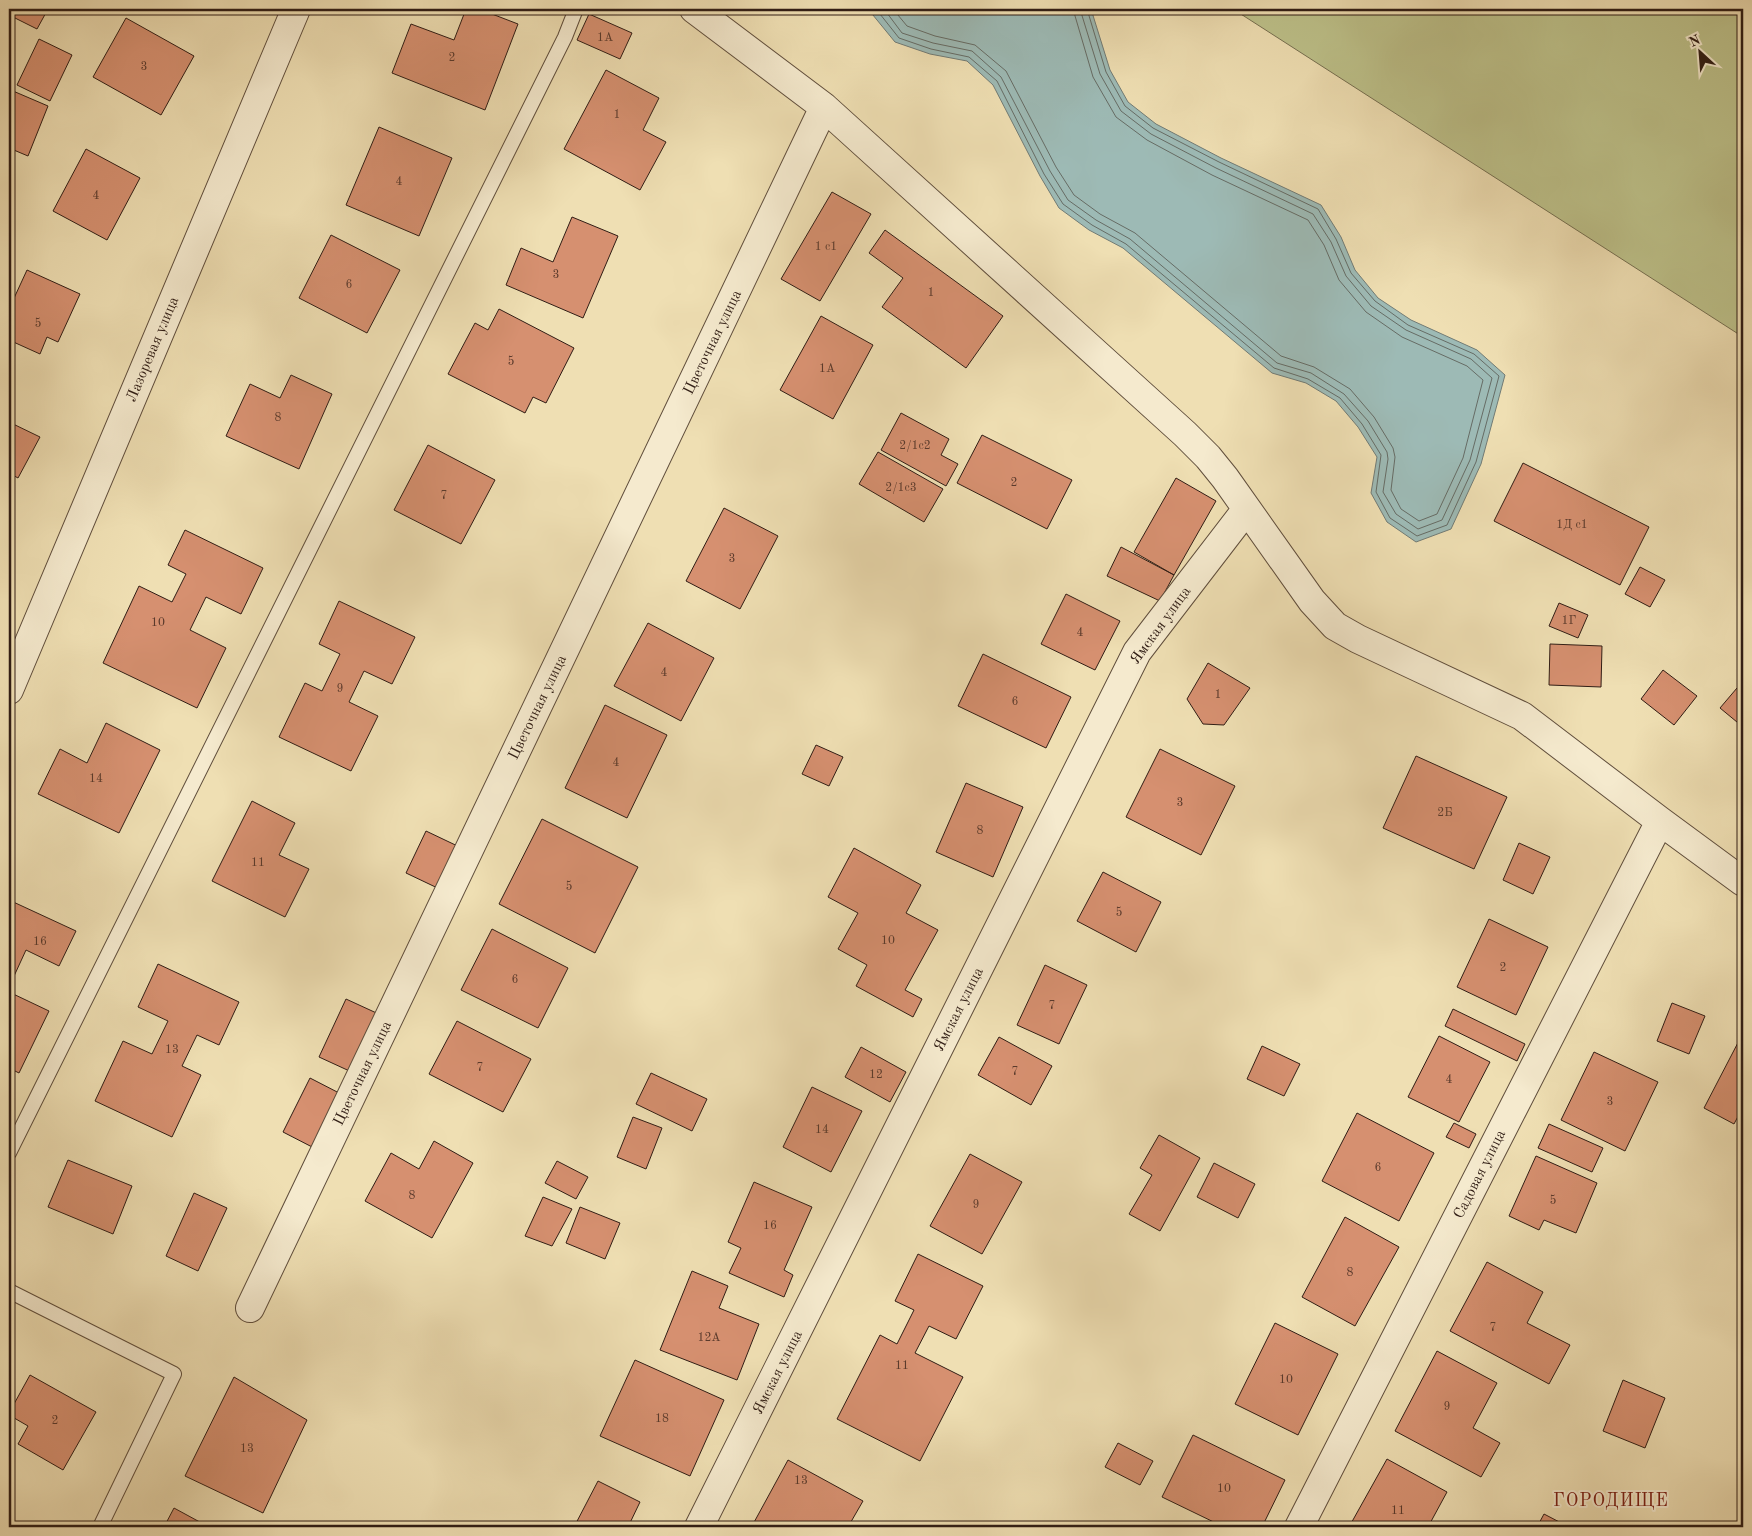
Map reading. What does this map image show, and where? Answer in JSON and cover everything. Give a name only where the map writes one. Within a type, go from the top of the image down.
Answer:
[{"type":"street","name":"Лазоревая улица","points":[[9,690],[296,9]]},
{"type":"street","points":[[694,9],[824,107],[1185,434],[1208,457],[1312,601],[1335,626],[1358,639],[1522,716],[1743,882]]},
{"type":"street","name":"Цветочная улица","points":[[250,1308],[824,107]]},
{"type":"street","name":"Ямская улица","points":[[699,1527],[1137,652],[1246,510]]},
{"type":"street","name":"Садовая улица","points":[[1299,1527],[1660,821]]},
{"type":"lane","points":[[9,1153],[560,46],[576,9]]},
{"type":"lane","points":[[9,1291],[174,1374],[100,1527]]},
{"type":"green space","points":[[1233,9],[1743,9],[1743,337]]},
{"type":"water","points":[[868,9],[1091,9],[1110,70],[1128,102],[1156,124],[1221,158],[1321,205],[1341,237],[1355,270],[1378,298],[1411,320],[1477,350],[1505,375],[1481,464],[1451,529],[1416,542],[1387,522],[1371,493],[1377,457],[1358,427],[1336,401],[1306,383],[1272,373],[1123,248],[1089,230],[1059,208],[1040,176],[993,85],[967,61],[930,54],[895,42]]},
{"type":"building","points":[[9,9],[48,9],[37,29],[9,15]]},
{"type":"building","points":[[466,9],[479,9],[518,24],[485,110],[392,73],[411,24],[454,40]]},
{"type":"building","points":[[589,14],[632,33],[620,59],[577,40]]},
{"type":"building","points":[[126,18],[194,56],[161,115],[93,77]]},
{"type":"building","points":[[39,39],[72,55],[50,101],[17,85]]},
{"type":"building","points":[[606,70],[659,98],[643,130],[666,142],[640,190],[564,149]]},
{"type":"building","points":[[13,91],[48,106],[28,156],[9,148],[9,103]]},
{"type":"building","points":[[379,127],[452,158],[419,236],[346,205]]},
{"type":"building","points":[[86,149],[140,178],[107,240],[53,211]]},
{"type":"building","points":[[832,192],[871,214],[820,301],[781,279]]},
{"type":"building","points":[[572,217],[618,236],[583,318],[506,285],[521,248],[553,262]]},
{"type":"building","points":[[885,230],[1003,316],[966,368],[882,307],[903,278],[869,253]]},
{"type":"building","points":[[331,235],[400,270],[367,333],[299,298]]},
{"type":"building","points":[[27,270],[80,294],[58,342],[47,337],[40,354],[9,340],[9,309]]},
{"type":"building","points":[[499,309],[574,348],[546,403],[533,397],[525,413],[448,374],[475,323],[488,330]]},
{"type":"building","points":[[821,316],[873,345],[833,419],[780,390]]},
{"type":"building","points":[[291,375],[332,394],[299,469],[226,436],[250,384],[280,398]]},
{"type":"building","points":[[901,413],[949,439],[941,455],[958,464],[946,486],[881,450]]},
{"type":"building","points":[[9,422],[40,437],[18,478],[9,473]]},
{"type":"building","points":[[982,435],[1072,480],[1047,529],[957,483]]},
{"type":"building","points":[[428,445],[495,480],[461,544],[394,510]]},
{"type":"building","points":[[878,452],[943,489],[924,522],[859,484]]},
{"type":"building","points":[[1523,463],[1649,527],[1620,585],[1494,521]]},
{"type":"building","points":[[1176,478],[1216,501],[1174,575],[1134,552]]},
{"type":"building","points":[[724,508],[778,536],[740,609],[686,581]]},
{"type":"building","points":[[185,530],[263,568],[241,614],[206,597],[190,630],[226,648],[197,708],[103,663],[139,586],[172,602],[186,574],[168,565]]},
{"type":"building","points":[[1121,547],[1174,575],[1160,601],[1107,576]]},
{"type":"building","points":[[1640,567],[1665,580],[1650,607],[1625,594]]},
{"type":"building","points":[[1066,594],[1120,621],[1095,670],[1041,644]]},
{"type":"building","points":[[339,601],[415,637],[392,684],[364,671],[349,702],[378,716],[351,771],[279,737],[305,683],[322,691],[340,654],[319,644]]},
{"type":"building","points":[[1559,603],[1588,615],[1578,638],[1549,626]]},
{"type":"building","points":[[648,623],[714,658],[681,721],[614,686]]},
{"type":"building","points":[[1550,644],[1602,646],[1601,687],[1549,685]]},
{"type":"building","points":[[983,654],[1071,697],[1046,748],[958,706]]},
{"type":"building","points":[[1208,663],[1250,688],[1224,725],[1203,724],[1187,699]]},
{"type":"building","points":[[1663,670],[1697,696],[1674,725],[1641,699]]},
{"type":"building","points":[[1737,688],[1743,693],[1743,727],[1720,708]]},
{"type":"building","points":[[605,705],[667,735],[627,818],[565,788]]},
{"type":"building","points":[[106,723],[160,750],[119,833],[38,794],[60,749],[87,763]]},
{"type":"building","points":[[816,745],[843,757],[829,786],[802,774]]},
{"type":"building","points":[[1160,749],[1235,786],[1201,855],[1126,817]]},
{"type":"building","points":[[1416,756],[1507,797],[1474,869],[1383,828]]},
{"type":"building","points":[[966,783],[1023,807],[993,877],[936,852]]},
{"type":"building","points":[[252,801],[295,823],[279,855],[309,869],[285,917],[212,881]]},
{"type":"building","points":[[542,819],[638,867],[595,953],[499,904]]},
{"type":"building","points":[[426,831],[468,851],[448,893],[406,873]]},
{"type":"building","points":[[1519,843],[1550,857],[1533,894],[1503,880]]},
{"type":"building","points":[[854,848],[921,885],[906,913],[938,930],[905,990],[922,999],[913,1017],[856,986],[867,965],[838,949],[858,913],[828,897]]},
{"type":"building","points":[[1103,872],[1161,902],[1136,952],[1077,921]]},
{"type":"building","points":[[9,900],[76,931],[59,966],[26,950],[9,987]]},
{"type":"building","points":[[1489,919],[1548,947],[1516,1015],[1457,987]]},
{"type":"building","points":[[492,929],[568,968],[538,1028],[461,990]]},
{"type":"building","points":[[158,964],[239,1002],[219,1045],[197,1035],[182,1066],[201,1075],[172,1137],[95,1101],[123,1041],[152,1054],[168,1021],[138,1007]]},
{"type":"building","points":[[1045,965],[1087,985],[1059,1044],[1017,1025]]},
{"type":"building","points":[[9,992],[49,1011],[19,1073],[9,1068]]},
{"type":"building","points":[[346,999],[383,1016],[356,1074],[319,1057]]},
{"type":"building","points":[[1672,1003],[1705,1016],[1689,1054],[1657,1041]]},
{"type":"building","points":[[1453,1009],[1525,1044],[1517,1061],[1445,1026]]},
{"type":"building","points":[[457,1021],[531,1059],[503,1112],[429,1074]]},
{"type":"building","points":[[1743,1033],[1743,1107],[1734,1124],[1704,1108]]},
{"type":"building","points":[[1439,1036],[1490,1062],[1459,1122],[1408,1097]]},
{"type":"building","points":[[999,1037],[1052,1066],[1031,1105],[978,1075]]},
{"type":"building","points":[[1262,1046],[1300,1064],[1284,1096],[1247,1079]]},
{"type":"building","points":[[861,1047],[906,1072],[890,1102],[845,1077]]},
{"type":"building","points":[[1594,1052],[1658,1082],[1625,1151],[1561,1120]]},
{"type":"building","points":[[651,1073],[707,1099],[692,1131],[636,1104]]},
{"type":"building","points":[[310,1078],[343,1095],[316,1149],[283,1132]]},
{"type":"building","points":[[812,1087],[862,1111],[831,1172],[783,1147]]},
{"type":"building","points":[[1357,1113],[1434,1153],[1399,1221],[1322,1181]]},
{"type":"building","points":[[633,1117],[662,1128],[646,1169],[617,1157]]},
{"type":"building","points":[[1454,1123],[1476,1134],[1469,1148],[1446,1137]]},
{"type":"building","points":[[1549,1124],[1603,1148],[1592,1172],[1538,1148]]},
{"type":"building","points":[[1159,1135],[1200,1158],[1160,1231],[1129,1214],[1152,1175],[1140,1168]]},
{"type":"building","points":[[434,1141],[473,1163],[432,1238],[365,1201],[391,1153],[419,1169]]},
{"type":"building","points":[[970,1154],[1022,1182],[982,1254],[930,1226]]},
{"type":"building","points":[[1536,1156],[1597,1183],[1576,1233],[1544,1220],[1539,1230],[1509,1216]]},
{"type":"building","points":[[68,1160],[132,1186],[113,1234],[48,1207]]},
{"type":"building","points":[[557,1161],[588,1177],[576,1199],[545,1183]]},
{"type":"building","points":[[1214,1163],[1255,1184],[1238,1218],[1197,1197]]},
{"type":"building","points":[[754,1182],[812,1207],[784,1270],[793,1275],[784,1297],[729,1273],[741,1248],[728,1242]]},
{"type":"building","points":[[194,1193],[227,1208],[198,1271],[166,1256]]},
{"type":"building","points":[[543,1197],[572,1209],[552,1246],[525,1236]]},
{"type":"building","points":[[580,1207],[620,1223],[605,1259],[566,1243]]},
{"type":"building","points":[[1345,1217],[1399,1247],[1355,1326],[1302,1297]]},
{"type":"building","points":[[918,1254],[983,1286],[956,1339],[929,1326],[915,1353],[963,1377],[920,1461],[837,1419],[880,1335],[897,1344],[914,1310],[895,1301]]},
{"type":"building","points":[[1487,1262],[1543,1292],[1527,1323],[1570,1345],[1549,1384],[1450,1331]]},
{"type":"building","points":[[692,1271],[728,1286],[719,1308],[759,1324],[737,1380],[660,1350]]},
{"type":"building","points":[[1275,1323],[1338,1354],[1298,1435],[1235,1404]]},
{"type":"building","points":[[1437,1351],[1497,1383],[1473,1428],[1500,1443],[1481,1477],[1395,1431]]},
{"type":"building","points":[[635,1360],[724,1400],[690,1476],[600,1436]]},
{"type":"building","points":[[30,1375],[96,1412],[63,1470],[18,1444],[28,1426],[9,1415],[9,1413]]},
{"type":"building","points":[[234,1377],[307,1420],[263,1513],[185,1476]]},
{"type":"building","points":[[1623,1380],[1665,1398],[1645,1448],[1603,1431]]},
{"type":"building","points":[[1193,1435],[1285,1480],[1262,1527],[1224,1527],[1162,1497]]},
{"type":"building","points":[[1118,1443],[1153,1461],[1140,1485],[1105,1467]]},
{"type":"building","points":[[1387,1459],[1447,1492],[1428,1527],[1349,1527]]},
{"type":"building","points":[[788,1460],[863,1501],[848,1527],[752,1526]]},
{"type":"building","points":[[598,1481],[640,1502],[628,1527],[574,1527]]},
{"type":"building","points":[[174,1508],[209,1527],[164,1527]]},
{"type":"building","points":[[1544,1514],[1569,1527],[1537,1527]]},
{"type":"district","name":"ГОРОДИЩЕ","points":[[1611,1500]]}]
